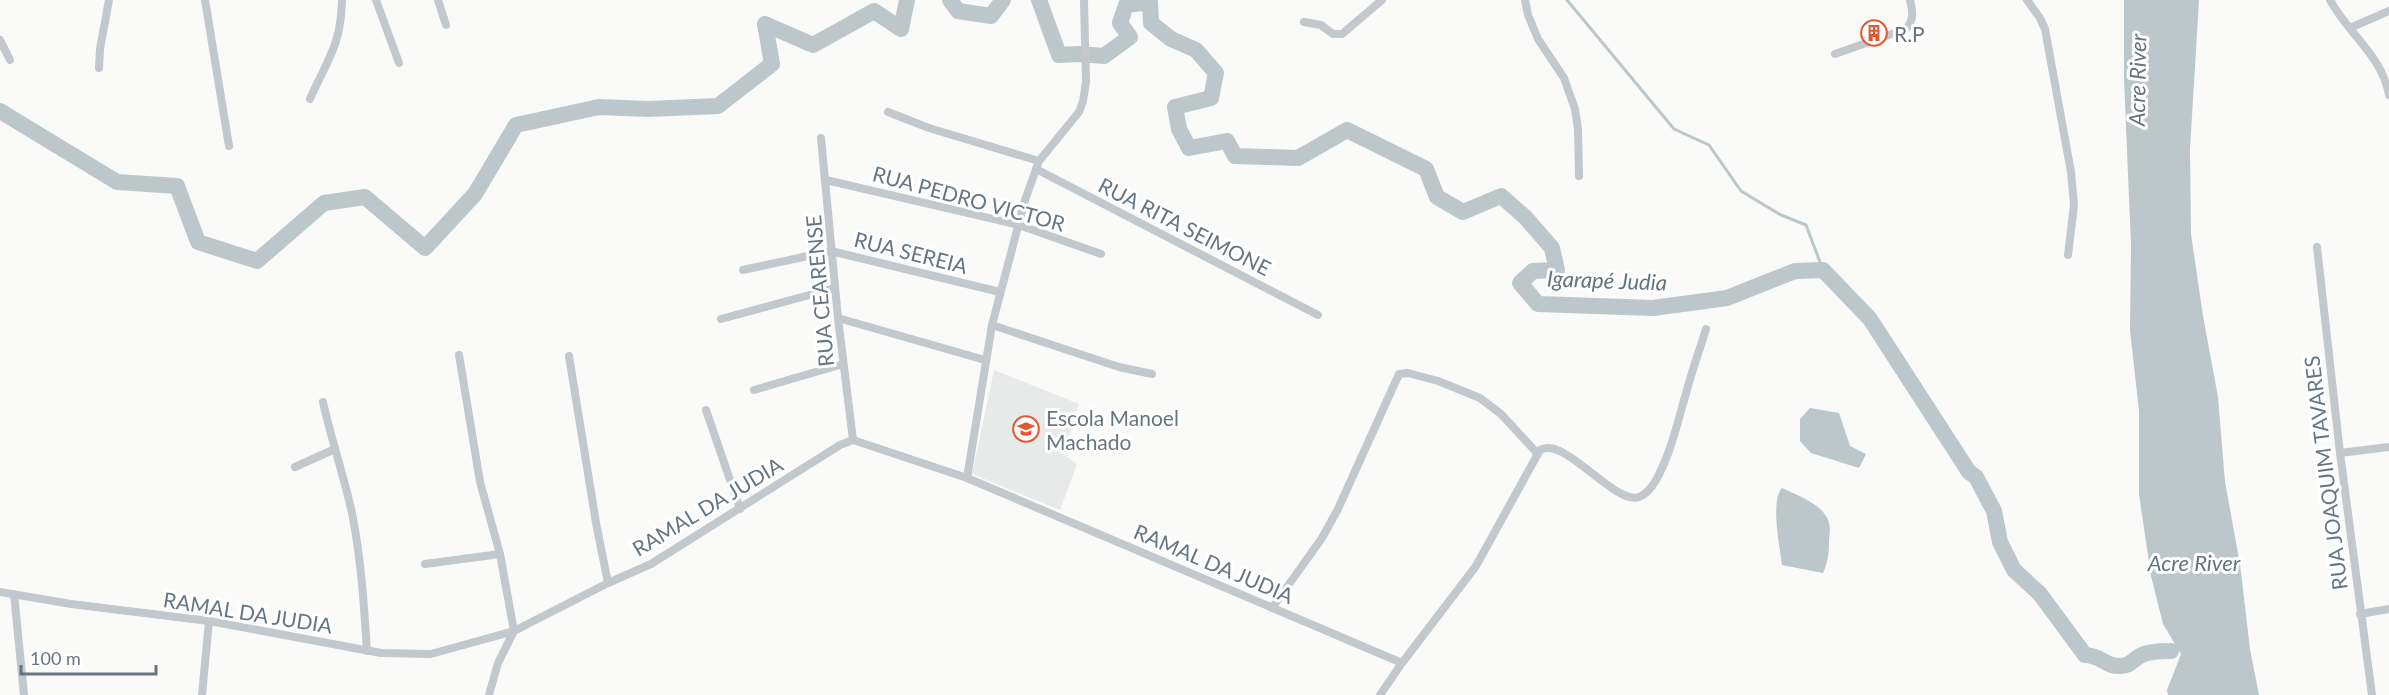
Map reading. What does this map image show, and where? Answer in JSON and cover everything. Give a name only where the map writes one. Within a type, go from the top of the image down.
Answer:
[{"type":"street","points":[[99,68],[109,0]]},
{"type":"street","points":[[205,0],[229,146]]},
{"type":"street","points":[[310,99],[337,42],[342,19],[342,0]]},
{"type":"street","points":[[376,0],[399,63]]},
{"type":"street","points":[[438,0],[446,25]]},
{"type":"street","points":[[967,478],[992,325],[1025,200],[1039,161],[1079,112],[1086,82],[1084,0]]},
{"type":"street","points":[[1304,22],[1342,34],[1382,0]]},
{"type":"street","points":[[1525,0],[1528,15],[1538,39],[1564,78],[1575,109],[1579,176]]},
{"type":"street","points":[[1835,54],[1906,29],[1913,16],[1910,0]]},
{"type":"street","points":[[2026,0],[2040,18],[2045,29],[2069,161],[2074,205],[2068,255]]},
{"type":"street","points":[[2330,0],[2374,57],[2381,70],[2389,96]]},
{"type":"street","points":[[2350,28],[2389,12]]},
{"type":"street","points":[[0,40],[10,60]]},
{"type":"street","points":[[888,112],[929,128],[1039,161]]},
{"type":"street","name":"RUA CEARENSE","points":[[821,138],[838,318],[853,440]]},
{"type":"street","name":"RUA RITA SEIMONE","points":[[1036,169],[1318,315]]},
{"type":"street","name":"RUA PEDRO VICTOR","points":[[826,180],[1019,225],[1101,254]]},
{"type":"street","name":"RUA JOAQUIM TAVARES","points":[[2317,247],[2340,453],[2372,695]]},
{"type":"street","name":"RUA SEREIA","points":[[743,270],[831,251],[1000,292]]},
{"type":"street","points":[[721,319],[835,288]]},
{"type":"street","points":[[838,318],[985,360]]},
{"type":"street","points":[[992,325],[1119,367],[1152,374]]},
{"type":"street","points":[[1385,693],[1402,663],[1476,566],[1537,453],[1550,447],[1563,452],[1606,484],[1632,498],[1639,497],[1648,491],[1656,481],[1675,431],[1706,329]]},
{"type":"street","points":[[459,355],[480,482],[500,554],[514,631],[498,663],[489,695]]},
{"type":"street","points":[[569,356],[608,583]]},
{"type":"street","points":[[754,390],[843,364]]},
{"type":"street","points":[[1272,608],[1322,538],[1338,509],[1396,378],[1403,373],[1480,398],[1501,414],[1537,453]]},
{"type":"street","points":[[323,402],[348,494],[358,548],[367,651]]},
{"type":"street","points":[[706,410],[740,509]]},
{"type":"street","name":"RAMAL DA JUDIA","points":[[0,592],[209,621],[367,651],[402,655],[431,654],[514,631],[608,583],[651,564],[840,445],[853,440],[967,478],[1402,663]]},
{"type":"street","points":[[2340,453],[2389,447]]},
{"type":"street","points":[[295,467],[335,449]]},
{"type":"street","points":[[425,564],[500,554]]},
{"type":"street","points":[[14,594],[24,695]]},
{"type":"street","points":[[2360,614],[2389,609]]},
{"type":"street","points":[[202,695],[209,621]]},
{"type":"shaded area","name":"Escola Manoel Machado","points":[[994,370],[1079,404],[1063,454],[1077,464],[1060,510],[972,474]]},
{"type":"water","name":"Acre River","points":[[2124,0],[2199,0],[2190,149],[2191,234],[2218,397],[2225,482],[2240,564],[2250,649],[2259,695],[2168,695],[2167,690],[2181,654],[2163,624],[2151,576],[2139,494],[2139,411],[2130,330],[2131,245],[2124,79]]},
{"type":"water","points":[[1810,408],[1839,413],[1850,446],[1866,454],[1859,468],[1811,453],[1800,441],[1800,419]]},
{"type":"water","points":[[1782,488],[1810,501],[1822,511],[1829,523],[1829,550],[1823,573],[1782,565],[1776,513],[1778,494]]},
{"type":"waterway","name":"Igarapé Judia","points":[[0,111],[117,182],[177,186],[198,242],[257,261],[324,203],[365,197],[425,248],[475,194],[516,125],[599,107],[648,109],[718,106],[772,64],[765,24],[813,45],[874,11],[901,29],[907,0]]},
{"type":"waterway","name":"Igarapé Judia","points":[[950,0],[958,11],[991,16],[1003,0]]},
{"type":"waterway","name":"Igarapé Judia","points":[[1039,0],[1059,55],[1104,56],[1130,37],[1120,23],[1126,5],[1150,2],[1151,23],[1171,39],[1196,50],[1216,73],[1211,98],[1175,107],[1179,129],[1189,148],[1227,141],[1235,156],[1298,158],[1347,130],[1426,169],[1437,197],[1463,212],[1501,196],[1525,217],[1552,248],[1557,270],[1533,271],[1520,283],[1538,304],[1653,308],[1727,298],[1795,271],[1823,270],[1870,319],[1969,472],[1976,477],[1994,511],[2000,542],[2014,570],[2040,594],[2085,655],[2111,665],[2121,666],[2145,654],[2171,651]]},
{"type":"waterway","points":[[1567,0],[1674,129],[1709,145],[1741,191],[1781,215],[1806,225],[1823,270]]},
{"type":"place","name":"R.P","points":[[1874,33]]},
{"type":"place","name":"Escola Manoel Machado","points":[[1026,429]]}]
